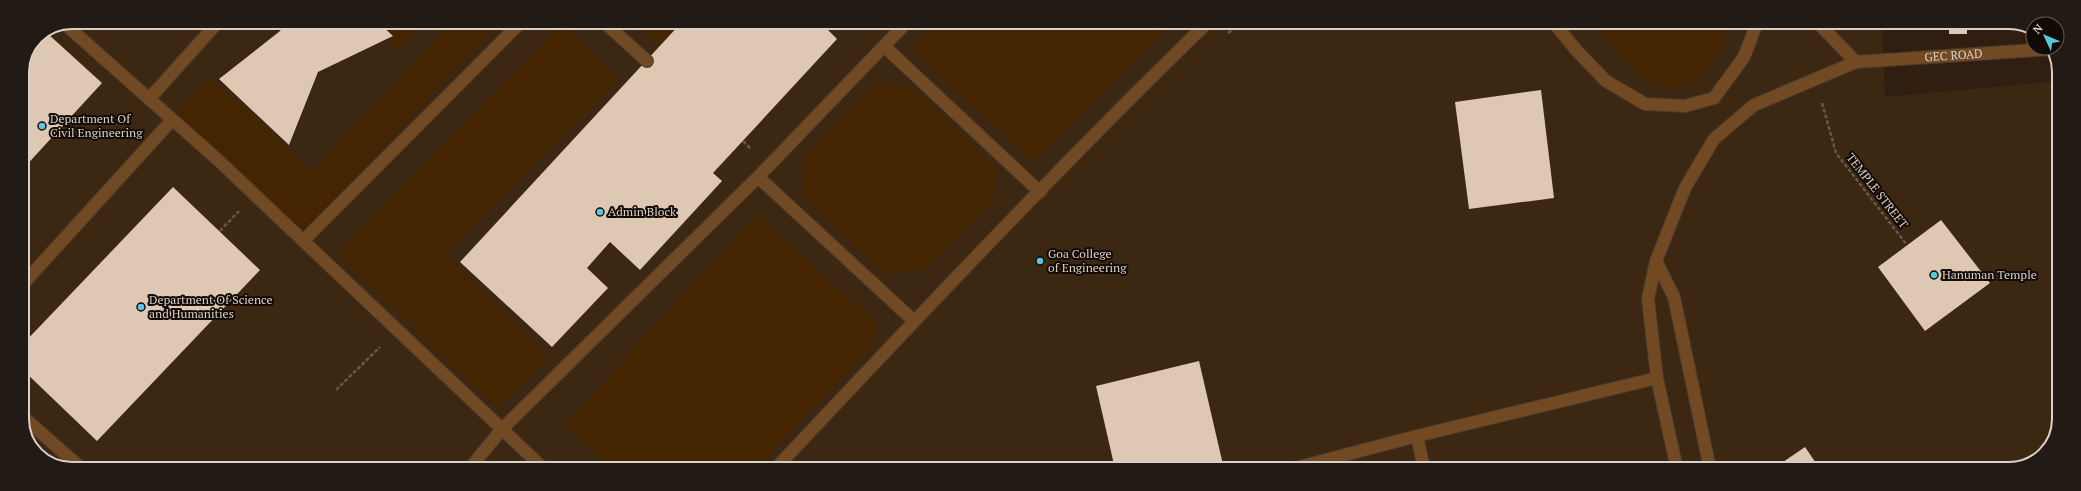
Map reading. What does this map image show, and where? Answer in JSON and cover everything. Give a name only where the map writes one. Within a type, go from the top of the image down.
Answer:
[{"type":"lane","points":[[71,29],[303,241],[537,462]]},
{"type":"lane","points":[[149,99],[212,29]]},
{"type":"lane","points":[[303,241],[514,29]]},
{"type":"lane","points":[[612,29],[647,61]]},
{"type":"lane","points":[[475,462],[502,429],[758,177],[901,29]]},
{"type":"lane","points":[[782,462],[914,321],[1138,90],[1201,29]]},
{"type":"lane","points":[[1559,29],[1606,81],[1645,104],[1685,106],[1714,98],[1744,57],[1755,29]]},
{"type":"lane","points":[[1824,29],[1856,62]]},
{"type":"lane","points":[[885,47],[1040,192]]},
{"type":"lane","name":"GEC ROAD","points":[[1676,462],[1657,378],[1648,298],[1656,261],[1686,188],[1714,139],[1754,104],[1856,62],[2025,51]]},
{"type":"lane","points":[[29,278],[172,120]]},
{"type":"lane","points":[[758,177],[914,321]]},
{"type":"lane","points":[[1656,261],[1674,297],[1709,462]]},
{"type":"lane","points":[[1318,462],[1417,436],[1657,378]]},
{"type":"lane","points":[[29,422],[74,462]]},
{"type":"lane","points":[[1417,436],[1423,462]]},
{"type":"path","name":"TEMPLE STREET","points":[[1815,79],[1836,154],[1907,245]]},
{"type":"path","points":[[336,390],[398,330]]},
{"type":"shaded area","points":[[376,29],[416,29],[397,49]]},
{"type":"shaded area","points":[[445,29],[492,29],[304,232],[176,113],[210,77],[312,172]]},
{"type":"shaded area","points":[[556,29],[568,29],[618,78],[445,253],[549,358],[497,409],[338,252]]},
{"type":"shaded area","points":[[644,29],[674,29],[660,44]]},
{"type":"shaded area","points":[[929,29],[1165,29],[1034,162],[911,49]]},
{"type":"shaded area","points":[[1599,29],[1727,29],[1726,35],[1713,62],[1689,82],[1668,87],[1640,77]]},
{"type":"shaded area","name":"Goa College of Engineering","points":[[1882,29],[1885,97],[2052,82],[2052,419],[2049,435],[2045,443],[2035,453],[2023,460],[2014,462],[72,462],[58,460],[44,451],[36,443],[32,435],[29,422],[29,72],[32,56],[36,48],[48,36],[64,30]]},
{"type":"shaded area","points":[[878,81],[915,89],[995,168],[996,196],[924,269],[886,274],[804,199],[802,161]]},
{"type":"shaded area","points":[[757,214],[876,323],[871,347],[762,462],[605,462],[565,425]]},
{"type":"building","points":[[281,29],[386,29],[393,36],[318,72],[289,145],[219,79]]},
{"type":"building","name":"Admin Block","points":[[676,29],[827,29],[837,39],[713,173],[722,181],[640,270],[610,242],[587,268],[608,288],[552,347],[460,262]]},
{"type":"building","points":[[1949,29],[1967,29],[1967,34],[1949,34]]},
{"type":"building","name":"Department Of Civil Engineering","points":[[49,35],[102,83],[29,162],[29,72],[32,56],[36,48]]},
{"type":"building","points":[[1541,90],[1554,198],[1469,209],[1455,102]]},
{"type":"building","name":"Department Of Science and Humanities","points":[[173,187],[260,270],[97,441],[29,376],[29,338]]},
{"type":"building","name":"Hanuman Temple","points":[[1941,220],[1990,283],[1925,331],[1878,267]]},
{"type":"building","points":[[1199,361],[1222,462],[1113,462],[1096,386]]},
{"type":"building","points":[[1805,447],[1815,462],[1783,462]]},
{"type":"place","name":"Department Of Civil Engineering","points":[[42,126]]},
{"type":"place","name":"Admin Block","points":[[600,212]]},
{"type":"place","name":"Goa College of Engineering","points":[[1040,261]]},
{"type":"place","name":"Hanuman Temple","points":[[1934,275]]},
{"type":"place","name":"Department Of Science and Humanities","points":[[141,307]]}]
